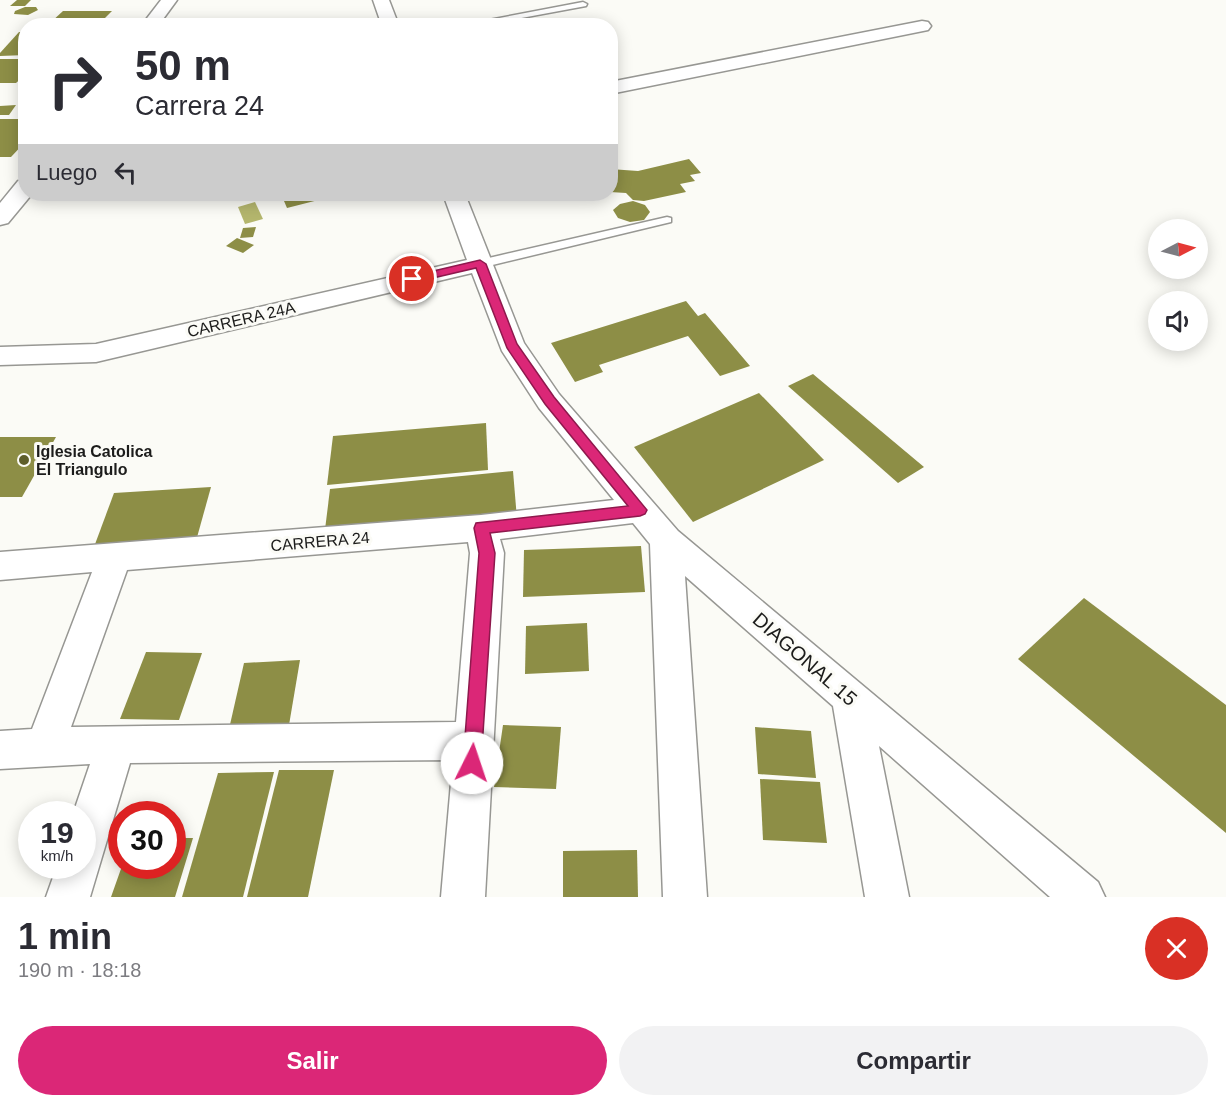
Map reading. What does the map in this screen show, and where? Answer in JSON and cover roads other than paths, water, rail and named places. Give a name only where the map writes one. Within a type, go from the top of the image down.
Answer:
[{"type":"street","points":[[156,18],[169,0]]},
{"type":"street","points":[[381,0],[388,18]]},
{"type":"street","points":[[618,85],[922,26]]},
{"type":"street","points":[[0,218],[18,196]]},
{"type":"street","name":"DIAGONAL 15","points":[[457,201],[511,345],[549,400],[666,540],[1083,897]]},
{"type":"street","name":"CARRERA 24A","points":[[0,356],[96,353],[480,264]]},
{"type":"street","name":"CARRERA 24","points":[[0,566],[482,528],[640,510]]},
{"type":"street","points":[[463,897],[487,553],[482,528]]},
{"type":"street","points":[[666,540],[685,897]]},
{"type":"street","points":[[45,746],[115,557]]},
{"type":"street","points":[[850,698],[887,897]]},
{"type":"street","points":[[0,750],[116,744],[474,741]]},
{"type":"street","points":[[96,807],[116,744]]},
{"type":"street","points":[[68,897],[74,879]]},
{"type":"lane","points":[[505,18],[583,4]]},
{"type":"lane","points":[[480,264],[667,220]]},
{"type":"place","name":"Iglesia Catolica El Triangulo","points":[[24,460]]}]
